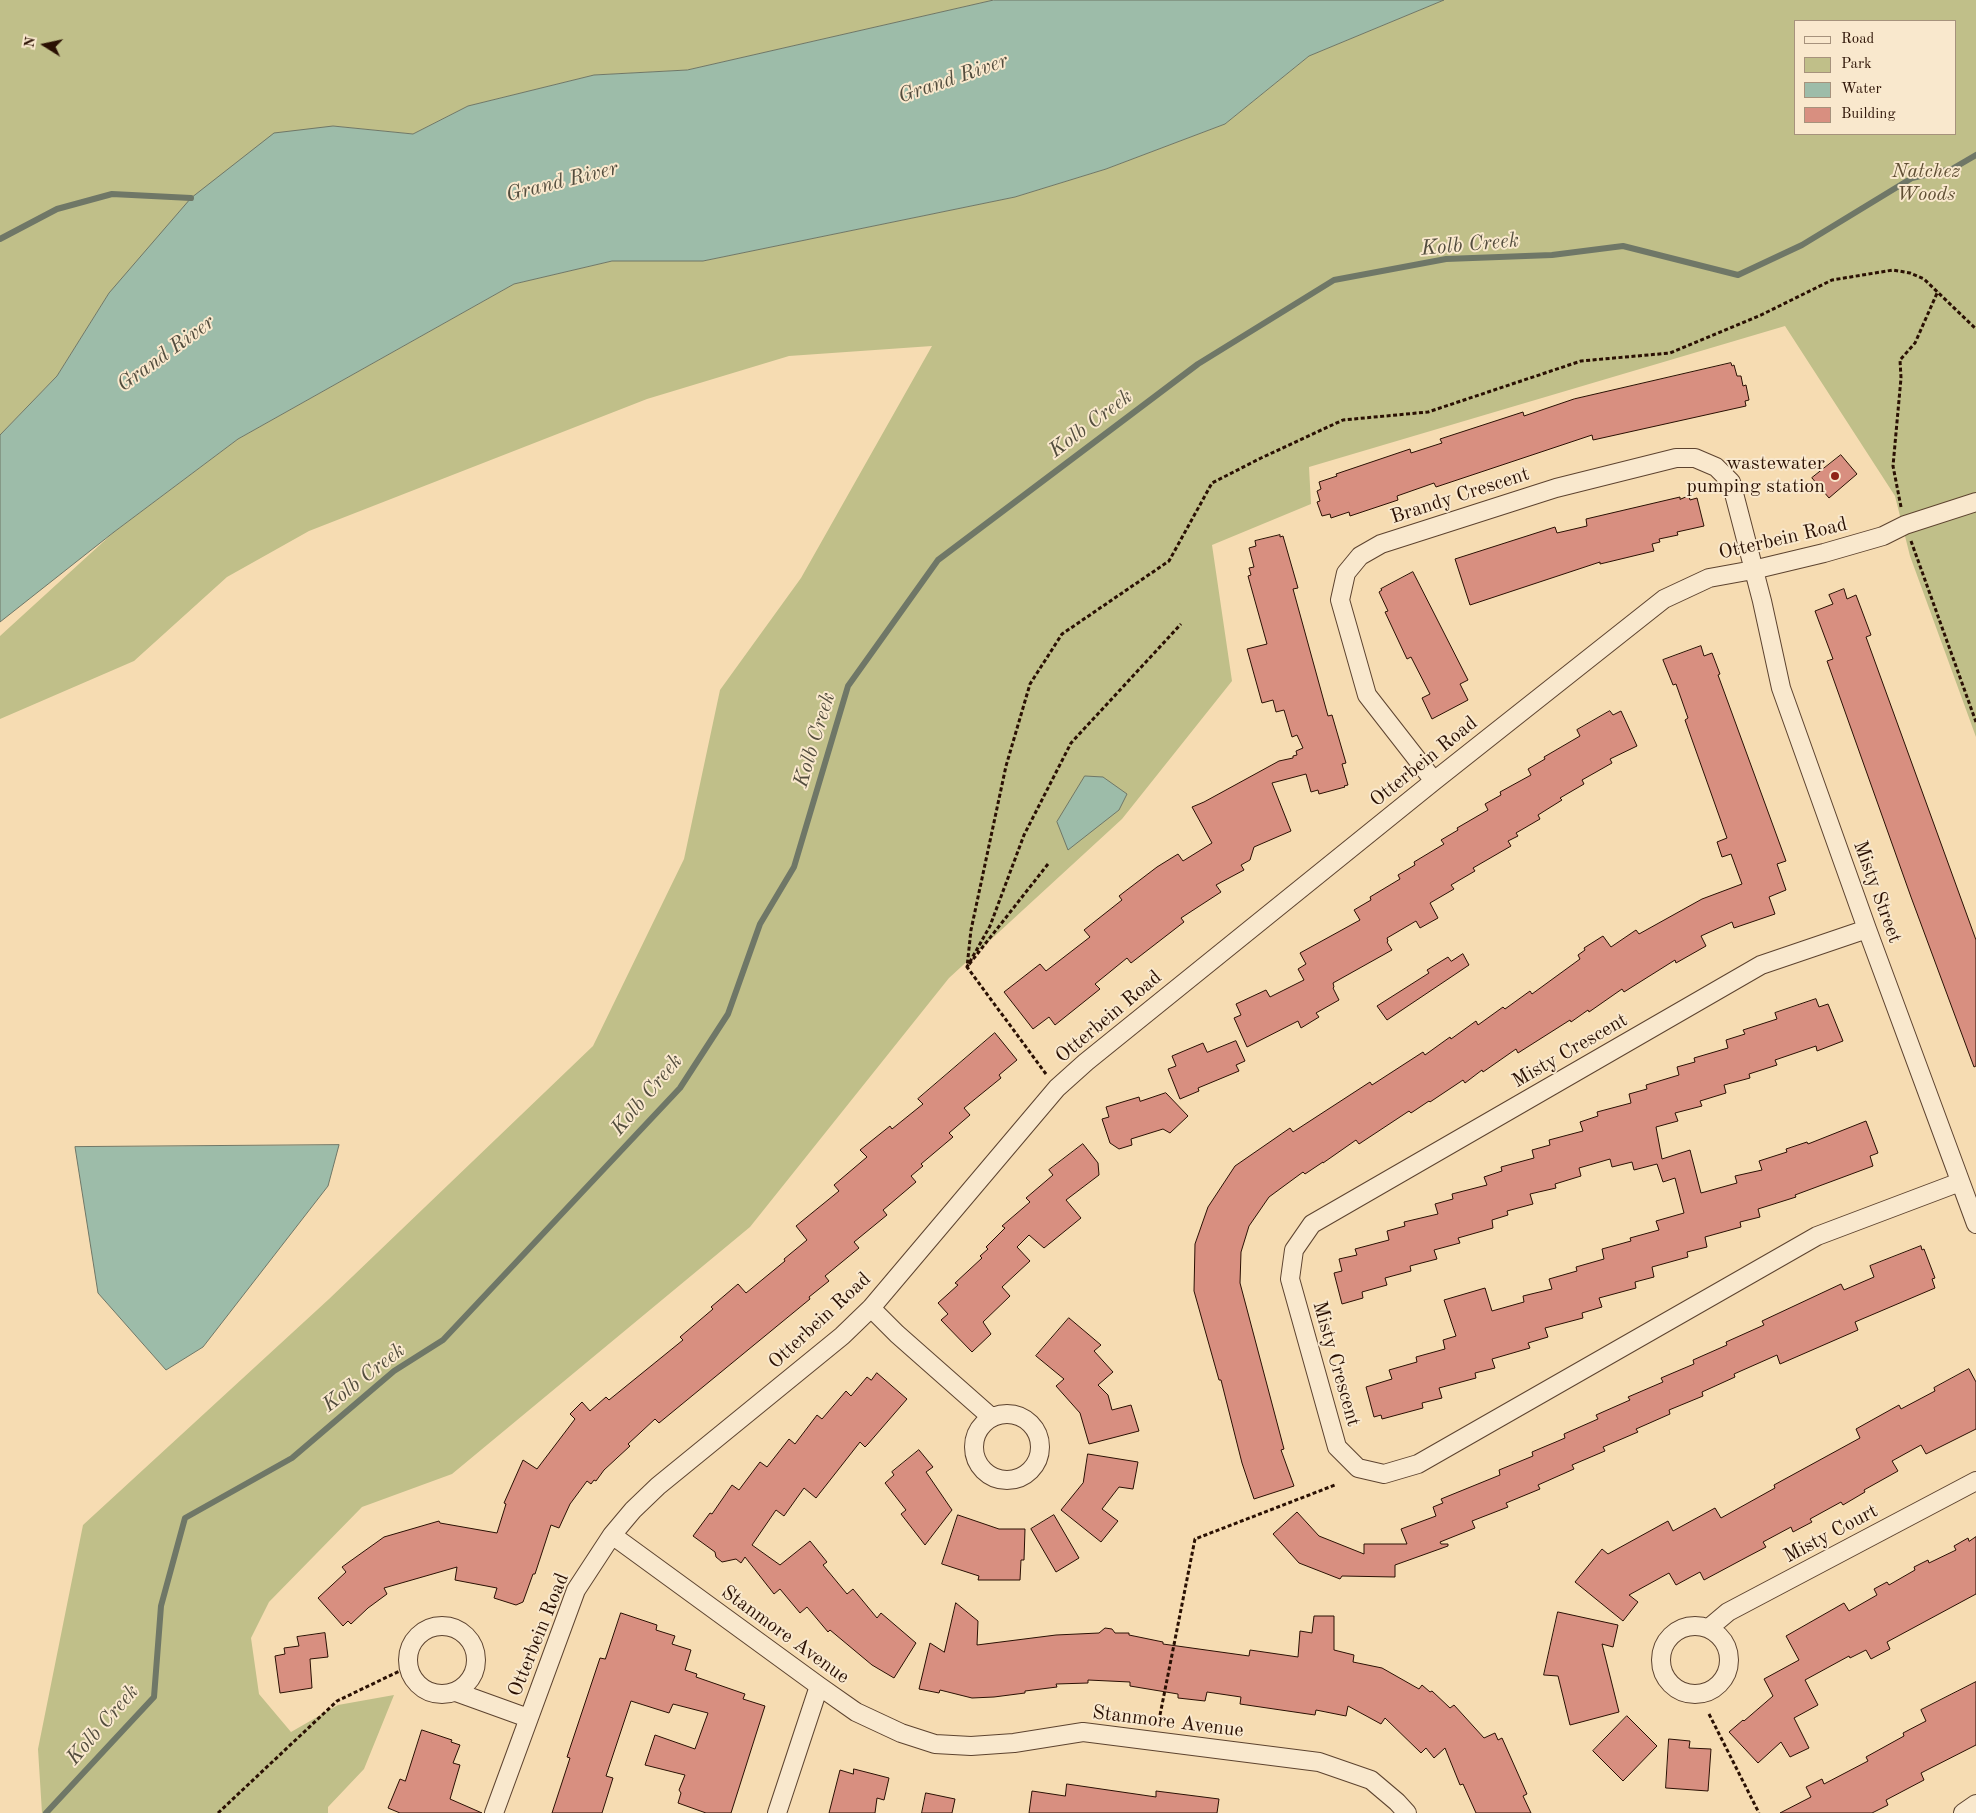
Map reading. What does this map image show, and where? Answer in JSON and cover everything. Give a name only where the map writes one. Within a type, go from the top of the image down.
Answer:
[{"type":"street","name":"Brandy Crescent","points":[[1434,781],[1367,695],[1340,600],[1346,573],[1360,556],[1381,544],[1556,488],[1676,458],[1695,458],[1716,468],[1731,482],[1753,570]]},
{"type":"street","name":"Otterbein Road","points":[[494,1813],[576,1590],[612,1535],[633,1510],[658,1486],[842,1336],[871,1308],[1057,1088],[1086,1062],[1434,781],[1664,599],[1709,578],[1824,554],[1883,536],[1905,525],[1976,502]]},
{"type":"street","name":"Misty Street","points":[[1753,570],[1781,688],[1867,929],[1976,1224]]},
{"type":"street","name":"Misty Crescent","points":[[1867,929],[1761,965],[1312,1224],[1294,1250],[1290,1280],[1337,1446],[1358,1468],[1384,1474],[1418,1464],[1817,1236],[1960,1182]]},
{"type":"street","points":[[871,1308],[897,1334],[991,1417]]},
{"type":"street","name":"Misty Court","points":[[1709,1628],[1728,1612],[1976,1482]]},
{"type":"street","name":"Stanmore Avenue","points":[[612,1535],[856,1712],[901,1733],[935,1744],[971,1746],[1005,1744],[1083,1732],[1319,1762],[1371,1780],[1407,1813]]},
{"type":"street","points":[[456,1692],[465,1686],[472,1677],[476,1666],[473,1644],[467,1635],[457,1628],[447,1625],[436,1625],[425,1629],[416,1636],[410,1645],[407,1656],[408,1667],[418,1685],[426,1691],[436,1694],[456,1692],[528,1718]]},
{"type":"street","points":[[777,1813],[819,1686]]},
{"type":"street","points":[[1963,1813],[1976,1804]]},
{"type":"path","points":[[1057,1088],[1001,1016],[967,967],[971,930],[1006,766],[1030,684],[1062,634],[1169,561],[1212,483],[1343,420],[1428,412],[1581,361],[1670,353],[1761,315],[1832,280],[1893,270],[1910,272],[1924,279],[1976,329]]},
{"type":"path","points":[[1938,292],[1915,343],[1900,360],[1901,378],[1893,466],[1905,525],[1976,722]]},
{"type":"path","points":[[967,967],[990,926],[1024,835],[1071,744],[1181,624]]},
{"type":"path","points":[[967,967],[1048,864]]},
{"type":"path","points":[[1160,1715],[1195,1539],[1335,1485]]},
{"type":"path","points":[[218,1813],[337,1701],[408,1667]]},
{"type":"path","points":[[1709,1714],[1759,1813]]},
{"type":"green space","points":[[0,0],[994,0],[687,70],[594,75],[468,106],[413,134],[333,126],[109,293],[57,376],[0,435]]},
{"type":"green space","name":"Natchez Woods","points":[[1444,0],[1976,0],[1976,737],[1910,556],[1895,496],[1785,326],[1309,467],[1311,504],[1212,545],[1232,681],[1122,819],[949,978],[750,1227],[452,1474],[362,1507],[269,1602],[251,1638],[259,1694],[291,1732],[338,1705],[394,1695],[364,1769],[328,1807],[328,1813],[42,1813],[38,1749],[83,1525],[329,1299],[593,1046],[684,859],[720,690],[801,578],[932,346],[789,356],[647,399],[309,531],[227,577],[134,661],[0,719],[0,636],[114,532],[238,439],[514,284],[612,261],[703,261],[1015,197],[1106,169],[1225,124],[1309,56]]},
{"type":"water","name":"Grand River","points":[[994,0],[1444,0],[1309,56],[1225,124],[1106,169],[1015,197],[703,261],[612,261],[514,284],[238,439],[114,532],[0,622],[0,435],[57,376],[109,293],[191,198],[274,133],[333,126],[413,134],[468,106],[594,75],[687,70]]},
{"type":"water","points":[[1085,776],[1103,777],[1127,794],[1119,810],[1068,850],[1057,822]]},
{"type":"water","points":[[339,1145],[328,1186],[203,1347],[166,1370],[98,1293],[75,1147]]},
{"type":"building","points":[[1731,363],[1732,366],[1734,365],[1737,376],[1741,376],[1743,386],[1746,385],[1749,400],[1745,401],[1746,406],[1593,440],[1592,435],[1436,487],[1434,483],[1397,496],[1398,500],[1350,516],[1349,512],[1331,518],[1330,514],[1322,516],[1317,502],[1320,501],[1317,491],[1321,489],[1319,482],[1337,476],[1336,474],[1410,449],[1411,453],[1442,443],[1440,439],[1523,412],[1524,416],[1574,399]]},
{"type":"building","name":"wastewater pumping station","points":[[1841,455],[1857,474],[1829,498],[1812,478]]},
{"type":"building","points":[[1689,496],[1690,500],[1697,498],[1704,526],[1677,532],[1678,535],[1659,539],[1660,542],[1652,544],[1654,551],[1600,564],[1600,562],[1470,605],[1455,559],[1555,527],[1557,533],[1587,526],[1586,519]]},
{"type":"building","points":[[1280,535],[1280,537],[1283,536],[1298,588],[1293,589],[1328,716],[1332,715],[1346,763],[1342,764],[1348,785],[1319,794],[1318,790],[1311,792],[1306,774],[1272,783],[1291,831],[1254,847],[1250,860],[1241,865],[1244,870],[1216,885],[1221,892],[1181,918],[1184,922],[1131,963],[1127,958],[1095,984],[1100,989],[1055,1025],[1049,1017],[1033,1029],[1004,992],[1040,964],[1046,971],[1090,937],[1084,930],[1122,900],[1119,896],[1157,867],[1178,854],[1183,861],[1212,843],[1192,807],[1279,761],[1293,758],[1293,756],[1297,755],[1296,751],[1303,748],[1297,735],[1292,737],[1284,710],[1276,712],[1273,700],[1262,703],[1247,649],[1267,644],[1248,576],[1251,575],[1249,568],[1254,567],[1249,548],[1256,546],[1255,541]]},
{"type":"building","points":[[1413,572],[1468,680],[1460,684],[1468,700],[1432,719],[1422,698],[1430,694],[1411,657],[1407,659],[1385,612],[1388,611],[1379,592],[1381,589]]},
{"type":"building","points":[[1844,589],[1847,599],[1856,595],[1871,635],[1866,637],[1976,940],[1976,1066],[1974,1067],[1827,661],[1833,659],[1815,611],[1833,604],[1829,595]]},
{"type":"building","points":[[1701,646],[1704,656],[1712,653],[1720,674],[1718,675],[1786,861],[1777,864],[1786,890],[1769,897],[1775,914],[1734,928],[1732,922],[1701,936],[1706,946],[1676,963],[1675,960],[1624,992],[1622,989],[1589,1012],[1588,1010],[1571,1022],[1570,1020],[1518,1053],[1516,1049],[1465,1083],[1463,1080],[1411,1113],[1409,1111],[1359,1144],[1356,1140],[1305,1174],[1303,1172],[1269,1197],[1249,1226],[1241,1252],[1240,1283],[1284,1449],[1281,1450],[1294,1486],[1254,1499],[1242,1463],[1221,1380],[1219,1380],[1194,1291],[1195,1244],[1208,1207],[1235,1166],[1290,1128],[1293,1132],[1370,1082],[1372,1085],[1423,1052],[1425,1055],[1476,1021],[1478,1025],[1530,991],[1532,994],[1580,959],[1578,955],[1585,950],[1584,948],[1603,936],[1611,947],[1636,930],[1639,934],[1702,899],[1742,884],[1731,854],[1722,857],[1717,842],[1727,838],[1685,720],[1688,718],[1676,684],[1673,685],[1663,660]]},
{"type":"building","points":[[1610,711],[1613,715],[1621,711],[1637,746],[1610,759],[1612,763],[1582,780],[1584,784],[1560,798],[1562,800],[1538,815],[1540,819],[1516,833],[1518,836],[1508,841],[1511,846],[1473,868],[1475,871],[1451,885],[1454,889],[1430,903],[1438,918],[1420,928],[1416,921],[1387,938],[1387,942],[1392,950],[1333,983],[1333,988],[1339,1000],[1316,1013],[1319,1017],[1301,1028],[1298,1021],[1247,1047],[1234,1018],[1241,1015],[1236,1004],[1266,990],[1270,997],[1304,980],[1298,969],[1306,964],[1300,953],[1360,920],[1354,910],[1371,900],[1370,897],[1400,879],[1398,875],[1415,865],[1414,862],[1444,844],[1441,840],[1458,830],[1457,828],[1488,810],[1485,804],[1501,795],[1500,792],[1531,775],[1528,769],[1545,759],[1544,757],[1580,736],[1577,730]]},
{"type":"building","points":[[1463,954],[1469,965],[1387,1020],[1377,1006],[1429,973],[1427,970],[1448,957],[1451,961]]},
{"type":"building","points":[[1816,999],[1819,1007],[1828,1004],[1843,1041],[1817,1051],[1816,1046],[1775,1060],[1777,1065],[1749,1074],[1750,1078],[1724,1085],[1726,1093],[1700,1101],[1702,1106],[1675,1113],[1678,1121],[1656,1127],[1662,1159],[1690,1150],[1701,1193],[1737,1183],[1735,1176],[1762,1170],[1759,1161],[1787,1152],[1786,1149],[1807,1142],[1808,1144],[1866,1121],[1878,1153],[1870,1156],[1873,1166],[1795,1195],[1796,1197],[1758,1209],[1760,1217],[1740,1222],[1741,1227],[1705,1237],[1707,1247],[1687,1252],[1688,1257],[1652,1267],[1654,1277],[1635,1282],[1636,1288],[1599,1298],[1602,1307],[1582,1313],[1583,1318],[1545,1328],[1548,1337],[1528,1343],[1530,1348],[1492,1359],[1495,1368],[1475,1373],[1476,1378],[1439,1388],[1442,1398],[1422,1403],[1423,1408],[1382,1419],[1381,1415],[1374,1417],[1366,1387],[1392,1379],[1389,1370],[1417,1362],[1416,1357],[1445,1349],[1443,1340],[1456,1336],[1444,1300],[1485,1288],[1492,1311],[1524,1302],[1523,1296],[1552,1289],[1549,1279],[1577,1271],[1576,1267],[1604,1259],[1602,1249],[1631,1241],[1630,1238],[1659,1230],[1656,1221],[1684,1213],[1675,1178],[1663,1182],[1657,1164],[1634,1170],[1632,1162],[1612,1167],[1610,1159],[1579,1168],[1581,1176],[1555,1184],[1556,1188],[1530,1194],[1533,1204],[1507,1211],[1508,1215],[1492,1220],[1493,1228],[1458,1238],[1460,1243],[1434,1250],[1437,1259],[1410,1266],[1411,1271],[1385,1278],[1387,1285],[1362,1292],[1363,1298],[1342,1304],[1334,1273],[1342,1271],[1339,1259],[1357,1255],[1355,1249],[1389,1240],[1387,1231],[1405,1226],[1404,1222],[1438,1214],[1435,1204],[1453,1199],[1452,1194],[1487,1185],[1484,1177],[1502,1171],[1501,1167],[1534,1158],[1532,1150],[1550,1145],[1549,1140],[1583,1131],[1580,1122],[1598,1116],[1597,1112],[1631,1103],[1629,1094],[1647,1089],[1646,1085],[1679,1075],[1677,1067],[1695,1062],[1694,1058],[1728,1048],[1726,1040],[1745,1034],[1743,1030],[1777,1019],[1775,1013]]},
{"type":"building","points":[[995,1033],[1017,1060],[999,1075],[1001,1078],[964,1108],[970,1115],[949,1133],[953,1137],[921,1164],[923,1166],[911,1176],[916,1182],[883,1210],[887,1215],[854,1242],[859,1248],[825,1276],[829,1281],[809,1297],[810,1299],[659,1423],[655,1419],[628,1444],[630,1446],[604,1470],[596,1481],[594,1480],[591,1484],[587,1481],[570,1504],[559,1528],[551,1525],[535,1574],[533,1574],[523,1602],[516,1605],[494,1598],[497,1588],[455,1580],[457,1567],[384,1588],[387,1594],[351,1624],[348,1621],[343,1626],[318,1598],[346,1572],[342,1567],[384,1537],[439,1521],[440,1523],[497,1533],[506,1504],[504,1503],[523,1460],[537,1469],[575,1419],[570,1414],[582,1402],[590,1411],[606,1397],[609,1400],[683,1340],[680,1337],[713,1309],[711,1307],[738,1284],[746,1293],[785,1261],[784,1259],[807,1240],[796,1226],[839,1191],[834,1185],[867,1157],[860,1150],[890,1126],[892,1129],[923,1104],[918,1099]]},
{"type":"building","points":[[1236,1041],[1245,1061],[1236,1065],[1239,1071],[1198,1088],[1199,1091],[1180,1099],[1168,1069],[1176,1066],[1172,1056],[1203,1043],[1207,1052]]},
{"type":"building","points":[[1166,1093],[1188,1116],[1170,1133],[1163,1129],[1131,1139],[1132,1145],[1119,1149],[1110,1143],[1102,1119],[1109,1117],[1106,1107],[1139,1097],[1140,1101]]},
{"type":"building","points":[[1083,1144],[1098,1163],[1099,1175],[1066,1200],[1081,1218],[1044,1248],[1029,1235],[1017,1247],[1030,1261],[1002,1287],[1010,1296],[983,1322],[991,1334],[972,1352],[941,1320],[948,1314],[938,1303],[958,1285],[955,1283],[982,1258],[980,1256],[988,1249],[986,1247],[1005,1228],[1002,1226],[1030,1202],[1026,1198],[1053,1175],[1049,1170]]},
{"type":"building","points":[[1921,1246],[1922,1250],[1924,1249],[1935,1278],[1932,1279],[1935,1288],[1855,1322],[1858,1330],[1780,1364],[1777,1355],[1734,1374],[1735,1377],[1702,1392],[1703,1396],[1669,1410],[1670,1414],[1636,1429],[1638,1432],[1603,1447],[1605,1451],[1572,1465],[1574,1469],[1538,1485],[1540,1489],[1506,1503],[1508,1507],[1472,1521],[1475,1528],[1440,1542],[1441,1544],[1448,1544],[1448,1546],[1395,1565],[1395,1577],[1342,1576],[1340,1579],[1299,1563],[1273,1534],[1297,1512],[1319,1536],[1364,1554],[1364,1544],[1407,1544],[1401,1529],[1436,1516],[1433,1507],[1443,1503],[1441,1499],[1500,1475],[1499,1470],[1533,1456],[1532,1452],[1565,1438],[1564,1434],[1598,1419],[1596,1415],[1630,1400],[1628,1397],[1663,1382],[1661,1378],[1694,1364],[1693,1360],[1727,1345],[1726,1342],[1764,1325],[1762,1321],[1841,1284],[1844,1290],[1874,1277],[1870,1266]]},
{"type":"building","points":[[1069,1318],[1101,1345],[1094,1351],[1113,1372],[1098,1385],[1108,1395],[1112,1410],[1131,1405],[1139,1431],[1089,1444],[1080,1413],[1056,1386],[1064,1379],[1036,1356]]},
{"type":"building","points":[[1969,1369],[1976,1382],[1976,1429],[1926,1454],[1921,1445],[1892,1461],[1898,1471],[1864,1490],[1865,1492],[1843,1505],[1841,1502],[1810,1519],[1812,1522],[1793,1532],[1791,1527],[1763,1542],[1766,1547],[1704,1580],[1700,1572],[1676,1585],[1669,1573],[1629,1595],[1638,1602],[1623,1621],[1575,1582],[1602,1549],[1608,1554],[1668,1521],[1673,1531],[1715,1508],[1721,1518],[1775,1488],[1774,1485],[1860,1438],[1856,1429],[1899,1405],[1901,1409],[1935,1391],[1934,1388]]},
{"type":"building","points":[[877,1373],[907,1399],[865,1447],[860,1442],[816,1498],[804,1488],[784,1516],[776,1510],[752,1545],[780,1565],[810,1541],[827,1562],[823,1565],[847,1594],[853,1589],[877,1618],[881,1613],[916,1643],[894,1678],[872,1665],[830,1630],[828,1632],[807,1607],[800,1613],[780,1589],[774,1594],[745,1557],[741,1563],[736,1559],[722,1562],[716,1557],[715,1552],[693,1536],[710,1513],[712,1514],[732,1485],[739,1490],[760,1462],[767,1467],[789,1439],[795,1444],[817,1415],[822,1419],[846,1391],[851,1396],[867,1377],[871,1380]]},
{"type":"building","points":[[919,1450],[933,1467],[926,1472],[952,1510],[925,1545],[901,1514],[906,1510],[885,1483],[894,1475],[892,1472]]},
{"type":"building","points":[[1088,1454],[1138,1462],[1133,1489],[1119,1487],[1102,1509],[1118,1521],[1101,1542],[1061,1510],[1083,1483]]},
{"type":"building","points":[[958,1515],[999,1529],[1025,1529],[1024,1560],[1021,1560],[1020,1580],[978,1580],[979,1576],[942,1564]]},
{"type":"building","points":[[1054,1515],[1079,1558],[1056,1572],[1031,1529]]},
{"type":"building","points":[[1976,1537],[1976,1594],[1887,1642],[1890,1649],[1871,1659],[1866,1650],[1850,1658],[1849,1656],[1805,1680],[1818,1705],[1794,1718],[1809,1748],[1790,1757],[1781,1742],[1758,1763],[1729,1732],[1773,1696],[1764,1679],[1799,1660],[1786,1636],[1844,1603],[1849,1611],[1877,1595],[1874,1589],[1887,1582],[1889,1585],[1915,1570],[1914,1567],[1928,1560],[1929,1563],[1956,1550],[1954,1546],[1968,1538],[1969,1541]]},
{"type":"building","points":[[956,1603],[978,1621],[977,1645],[1056,1635],[1099,1633],[1105,1628],[1112,1629],[1115,1633],[1129,1633],[1129,1635],[1163,1642],[1163,1644],[1249,1656],[1250,1650],[1298,1657],[1300,1631],[1312,1633],[1314,1616],[1334,1616],[1334,1650],[1354,1655],[1353,1662],[1382,1668],[1419,1689],[1422,1685],[1430,1692],[1432,1691],[1450,1708],[1454,1705],[1484,1738],[1495,1733],[1498,1740],[1502,1738],[1527,1794],[1523,1796],[1531,1813],[1476,1813],[1463,1784],[1460,1785],[1445,1748],[1434,1758],[1426,1748],[1421,1753],[1385,1718],[1381,1724],[1348,1706],[1346,1716],[1316,1710],[1315,1715],[1240,1704],[1241,1697],[1207,1692],[1205,1701],[1178,1698],[1178,1694],[1130,1686],[1130,1682],[1088,1680],[1088,1683],[1056,1684],[1057,1687],[994,1697],[972,1698],[940,1690],[939,1693],[919,1689],[930,1643],[944,1652]]},
{"type":"building","points":[[1558,1612],[1618,1625],[1613,1647],[1602,1644],[1619,1712],[1570,1725],[1558,1676],[1544,1675]]},
{"type":"building","points":[[621,1613],[657,1625],[656,1630],[675,1636],[672,1644],[691,1650],[685,1670],[697,1674],[696,1677],[745,1694],[743,1699],[765,1706],[731,1813],[706,1813],[678,1803],[681,1793],[679,1790],[685,1775],[645,1765],[655,1735],[695,1749],[708,1713],[673,1704],[669,1713],[631,1701],[606,1776],[613,1778],[602,1813],[552,1813],[570,1758],[567,1757],[600,1658],[605,1659]]},
{"type":"building","points":[[325,1633],[328,1657],[310,1659],[312,1688],[280,1693],[275,1656],[285,1654],[284,1648],[299,1646],[297,1637]]},
{"type":"building","points":[[1976,1682],[1976,1745],[1921,1773],[1924,1780],[1886,1800],[1888,1805],[1872,1813],[1780,1813],[1811,1797],[1806,1787],[1822,1779],[1824,1784],[1868,1761],[1866,1757],[1904,1736],[1903,1733],[1926,1721],[1921,1710]]},
{"type":"building","points":[[1627,1716],[1657,1746],[1623,1781],[1593,1751]]},
{"type":"building","points":[[422,1730],[452,1740],[451,1742],[460,1745],[453,1763],[460,1765],[450,1799],[482,1813],[400,1813],[388,1808],[400,1779],[405,1781]]},
{"type":"building","points":[[1669,1739],[1690,1741],[1689,1748],[1711,1749],[1708,1791],[1666,1788]]},
{"type":"building","points":[[854,1769],[889,1778],[884,1800],[877,1798],[875,1813],[829,1813],[840,1770],[853,1774]]},
{"type":"building","points":[[1067,1784],[1156,1797],[1156,1791],[1219,1799],[1217,1813],[1029,1813],[1032,1791],[1065,1796]]},
{"type":"building","points":[[926,1793],[955,1799],[952,1813],[922,1813]]},
{"type":"waterway","name":"Kolb Creek","points":[[46,1813],[154,1697],[161,1606],[185,1518],[292,1458],[394,1371],[443,1340],[680,1088],[728,1014],[760,924],[794,867],[848,686],[938,560],[1198,364],[1334,280],[1446,259],[1552,255],[1623,246],[1738,275],[1802,245],[1912,178],[1952,169],[1976,155]]},
{"type":"waterway","points":[[0,239],[57,209],[112,194],[191,198]]},
{"type":"place","name":"wastewater pumping station","points":[[1835,476]]}]
